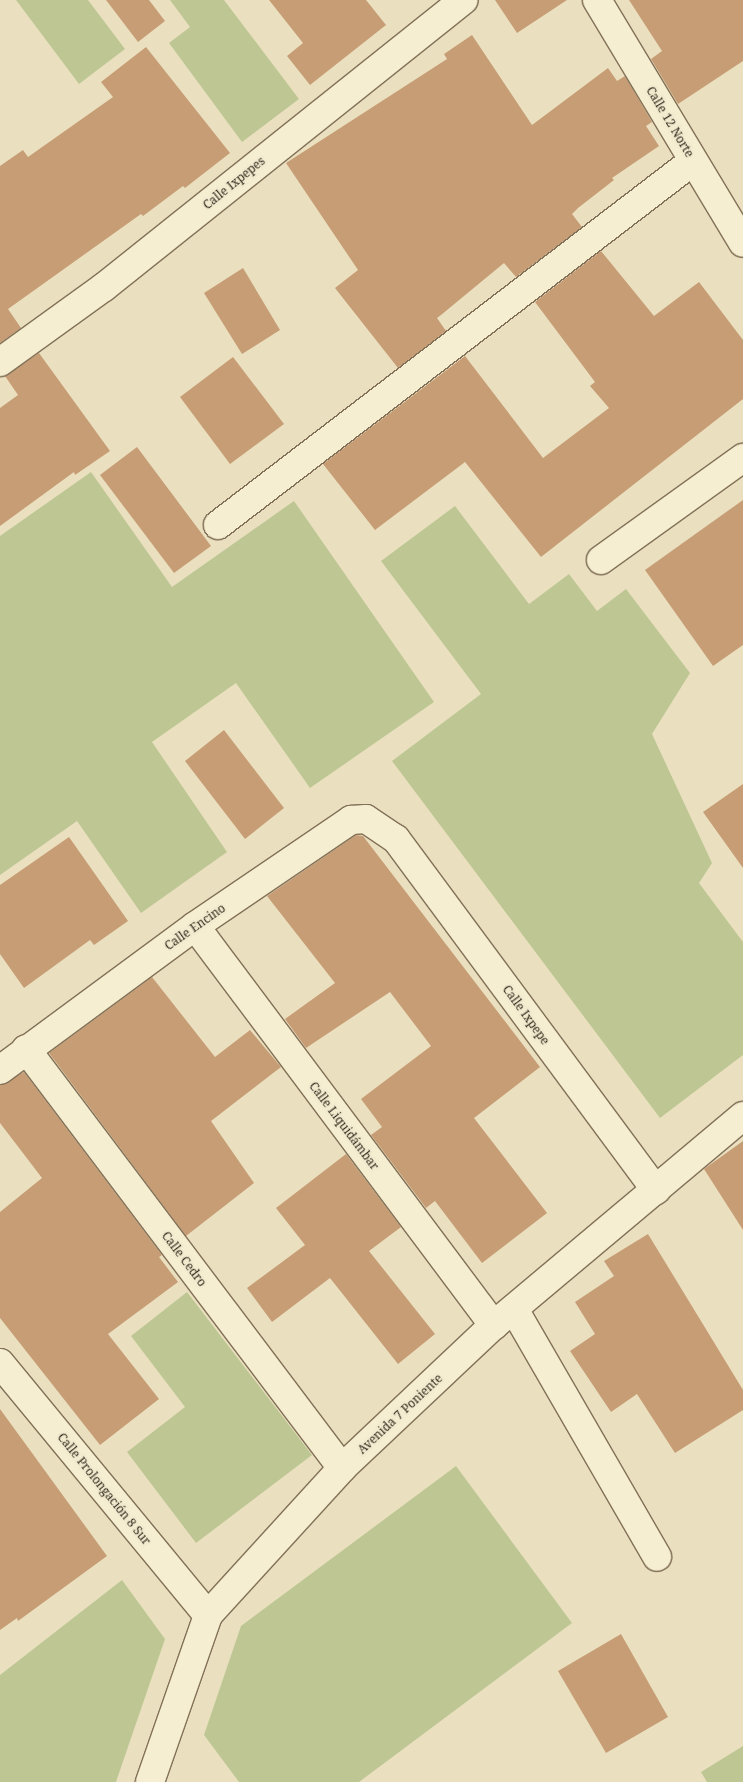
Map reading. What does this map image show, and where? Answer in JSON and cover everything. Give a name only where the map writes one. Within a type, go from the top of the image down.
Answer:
[{"type":"street","name":"Calle Ixpepes","points":[[0,362],[104,287],[464,0]]},
{"type":"street","name":"Calle 12 Norte","points":[[597,0],[743,243]]},
{"type":"street","points":[[218,525],[693,161]]},
{"type":"street","points":[[601,560],[743,458]]},
{"type":"street","name":"Calle Encino","points":[[0,1070],[195,926],[351,820],[366,819],[396,839]]},
{"type":"street","name":"Calle Ixpepe","points":[[396,839],[656,1190]]},
{"type":"street","name":"Calle Liquidámbar","points":[[195,926],[504,1317],[656,1557]]},
{"type":"street","name":"Calle Cedro","points":[[26,1049],[342,1468]]},
{"type":"street","name":"Avenida 7 Poniente","points":[[150,1782],[208,1615],[342,1468],[504,1317],[743,1116]]},
{"type":"street","name":"Calle Prolongación 8 Sur","points":[[0,1363],[208,1615]]},
{"type":"green space","points":[[16,0],[88,0],[125,49],[79,84]]},
{"type":"green space","points":[[170,0],[224,0],[299,99],[242,142],[169,43],[190,27]]},
{"type":"green space","points":[[91,472],[172,587],[294,501],[434,702],[310,788],[236,683],[152,742],[227,852],[141,913],[77,821],[0,875],[0,536]]},
{"type":"green space","points":[[455,506],[529,604],[569,574],[597,611],[626,589],[690,673],[652,734],[712,863],[699,883],[743,942],[743,1055],[660,1118],[392,761],[481,694],[381,561]]},
{"type":"green space","points":[[187,1292],[312,1455],[196,1543],[127,1452],[185,1407],[131,1336]]},
{"type":"green space","points":[[456,1466],[572,1623],[359,1782],[239,1782],[204,1735],[241,1626]]},
{"type":"green space","points":[[122,1580],[165,1639],[116,1782],[0,1782],[0,1675]]},
{"type":"green space","points":[[743,1746],[743,1782],[707,1782],[701,1772]]},
{"type":"building","points":[[106,0],[149,0],[165,21],[138,42]]},
{"type":"building","points":[[269,0],[366,0],[386,25],[310,85],[287,56],[303,43]]},
{"type":"building","points":[[495,0],[567,0],[517,33]]},
{"type":"building","points":[[629,0],[743,0],[743,61],[678,104],[651,59],[662,51]]},
{"type":"building","points":[[472,35],[532,125],[608,68],[617,81],[625,76],[652,122],[646,126],[659,146],[612,178],[614,180],[572,214],[582,227],[516,277],[504,263],[437,318],[446,331],[398,368],[335,288],[358,270],[286,163],[447,59],[444,54]]},
{"type":"building","points":[[146,47],[230,153],[185,188],[183,186],[143,216],[141,214],[8,309],[21,328],[0,343],[0,166],[23,150],[28,157],[113,97],[101,82]]},
{"type":"building","points":[[601,251],[654,316],[699,282],[743,340],[743,399],[541,557],[465,462],[375,530],[323,464],[465,356],[543,458],[609,408],[590,386],[595,382],[535,302]]},
{"type":"building","points":[[243,268],[280,330],[242,354],[204,293]]},
{"type":"building","points":[[39,353],[110,451],[75,475],[74,472],[0,526],[0,408],[18,395],[5,376]]},
{"type":"building","points":[[233,357],[284,424],[230,464],[180,397]]},
{"type":"building","points":[[137,447],[211,546],[174,573],[100,475]]},
{"type":"building","points":[[743,500],[743,645],[713,666],[645,570]]},
{"type":"building","points":[[224,730],[284,808],[245,839],[185,761]]},
{"type":"building","points":[[743,784],[743,868],[703,812]]},
{"type":"building","points":[[356,835],[363,836],[540,1067],[474,1118],[547,1213],[482,1263],[435,1201],[426,1208],[371,1135],[382,1127],[361,1099],[431,1046],[390,992],[306,1048],[285,1019],[335,983],[267,896]]},
{"type":"building","points":[[69,837],[128,921],[94,945],[90,940],[24,988],[0,954],[0,885]]},
{"type":"building","points":[[152,977],[215,1057],[250,1030],[281,1067],[211,1121],[254,1183],[186,1236],[49,1053]]},
{"type":"building","points":[[24,1072],[162,1255],[159,1257],[178,1282],[108,1334],[159,1399],[100,1445],[0,1318],[0,1212],[42,1178],[0,1123],[0,1085]]},
{"type":"building","points":[[743,1141],[743,1230],[704,1169]]},
{"type":"building","points":[[346,1154],[401,1227],[369,1251],[435,1334],[398,1364],[330,1278],[272,1322],[247,1288],[305,1245],[276,1208]]},
{"type":"building","points":[[648,1234],[743,1390],[743,1410],[675,1453],[637,1394],[611,1412],[570,1351],[595,1334],[575,1302],[614,1276],[604,1261]]},
{"type":"building","points":[[0,1409],[107,1556],[18,1621],[17,1618],[0,1630]]},
{"type":"building","points":[[621,1634],[668,1717],[606,1753],[558,1671]]}]
